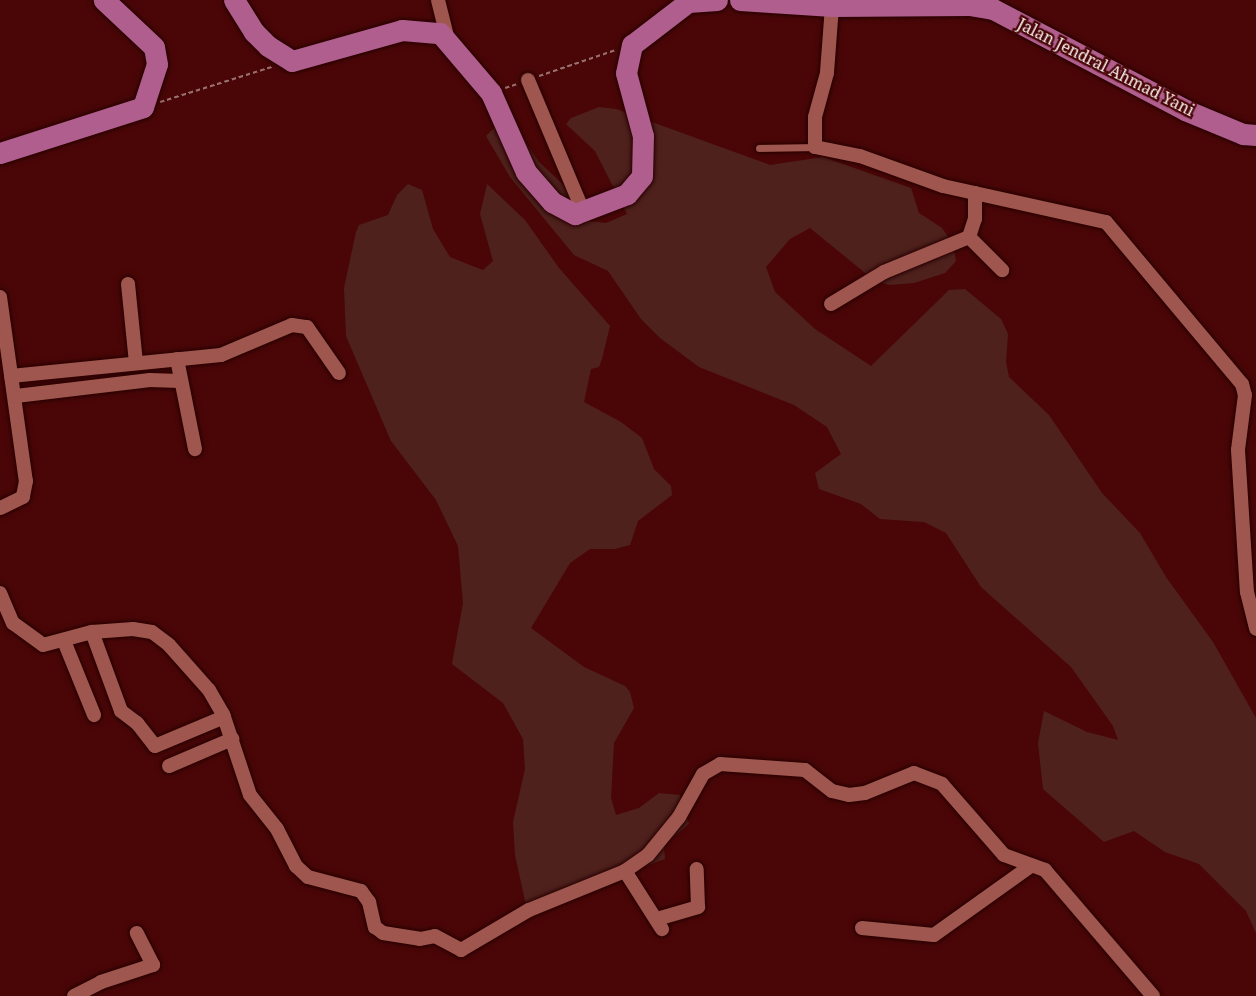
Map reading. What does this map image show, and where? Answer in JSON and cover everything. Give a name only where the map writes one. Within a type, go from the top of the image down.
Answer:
[{"type":"main road","points":[[0,153],[143,107],[157,64],[154,47],[104,0]]},
{"type":"main road","points":[[234,0],[254,32],[268,46],[292,61],[333,52],[372,39],[420,29],[440,33],[491,93],[519,160],[531,179],[552,202],[575,214],[584,213],[627,194],[642,176],[643,135],[626,79],[632,45],[688,2],[717,0]]},
{"type":"main road","name":"Jalan Jendral Ahmad Yani","points":[[740,0],[832,6],[986,4],[1185,110],[1244,134],[1256,135]]},
{"type":"street","points":[[438,0],[448,40]]},
{"type":"street","points":[[832,6],[827,73],[815,117],[815,147],[860,156],[903,174],[975,193],[1106,222],[1242,384],[1245,395],[1238,450],[1247,592],[1256,629]]},
{"type":"street","points":[[528,80],[584,213]]},
{"type":"street","points":[[831,304],[884,272],[969,237],[975,219],[975,193]]},
{"type":"street","points":[[969,237],[1002,270]]},
{"type":"street","points":[[128,285],[136,363]]},
{"type":"street","points":[[0,297],[26,468],[25,494],[0,508]]},
{"type":"street","points":[[11,376],[221,355],[292,325],[307,327],[339,373]]},
{"type":"street","points":[[177,359],[195,449]]},
{"type":"street","points":[[15,396],[150,380],[180,381]]},
{"type":"street","points":[[0,593],[13,623],[26,636],[43,645],[92,632],[133,629],[152,632],[195,670],[224,717],[250,795],[277,829],[296,866],[308,877],[361,891],[369,902],[375,927],[383,933],[420,939],[435,936],[461,950],[529,910],[625,871],[648,855],[679,817],[702,774],[720,764],[805,770],[832,791],[849,795],[865,793],[914,773],[931,777],[942,784],[996,849],[1009,859],[1045,870],[1153,996]]},
{"type":"street","points":[[92,632],[121,711],[137,723],[154,746],[224,717]]},
{"type":"street","points":[[64,641],[94,715]]},
{"type":"street","points":[[169,766],[232,739]]},
{"type":"street","points":[[862,928],[934,935],[1032,865]]},
{"type":"street","points":[[625,871],[659,924],[698,907],[697,869]]},
{"type":"street","points":[[74,996],[102,982],[151,967],[153,962],[137,933]]},
{"type":"lane","points":[[759,148],[815,147]]},
{"type":"path","points":[[491,93],[632,45]]},
{"type":"path","points":[[143,107],[292,61]]},
{"type":"shaded area","points":[[599,107],[616,109],[770,165],[823,157],[911,188],[919,213],[942,228],[953,244],[956,261],[945,273],[914,283],[890,285],[875,281],[810,228],[790,239],[766,267],[775,292],[815,329],[871,366],[949,290],[965,289],[1001,319],[1008,334],[1006,362],[1009,377],[1049,415],[1102,493],[1140,533],[1166,577],[1213,642],[1256,718],[1256,933],[1246,911],[1199,864],[1165,852],[1134,831],[1104,842],[1043,789],[1038,743],[1044,711],[1087,732],[1118,740],[1113,726],[1071,667],[981,587],[946,533],[924,522],[880,519],[861,504],[819,489],[815,473],[841,454],[827,427],[794,405],[699,367],[660,338],[641,319],[608,271],[574,255],[510,177],[486,136],[498,124],[520,134],[539,162],[570,191],[589,221],[606,223],[627,214],[595,151],[566,124],[571,118]]},
{"type":"shaded area","points":[[408,184],[422,190],[433,229],[450,257],[483,270],[493,261],[480,214],[487,184],[525,220],[559,268],[610,326],[599,367],[591,369],[584,402],[621,422],[642,438],[654,469],[671,486],[672,495],[638,521],[630,545],[615,549],[590,549],[570,563],[531,628],[584,667],[625,686],[630,692],[634,708],[614,743],[611,798],[616,815],[639,808],[659,793],[680,795],[689,824],[664,845],[665,859],[527,910],[515,855],[513,822],[525,769],[523,739],[503,703],[452,664],[463,603],[458,546],[436,500],[391,441],[346,336],[344,288],[356,232],[359,225],[388,215],[397,195]]}]
